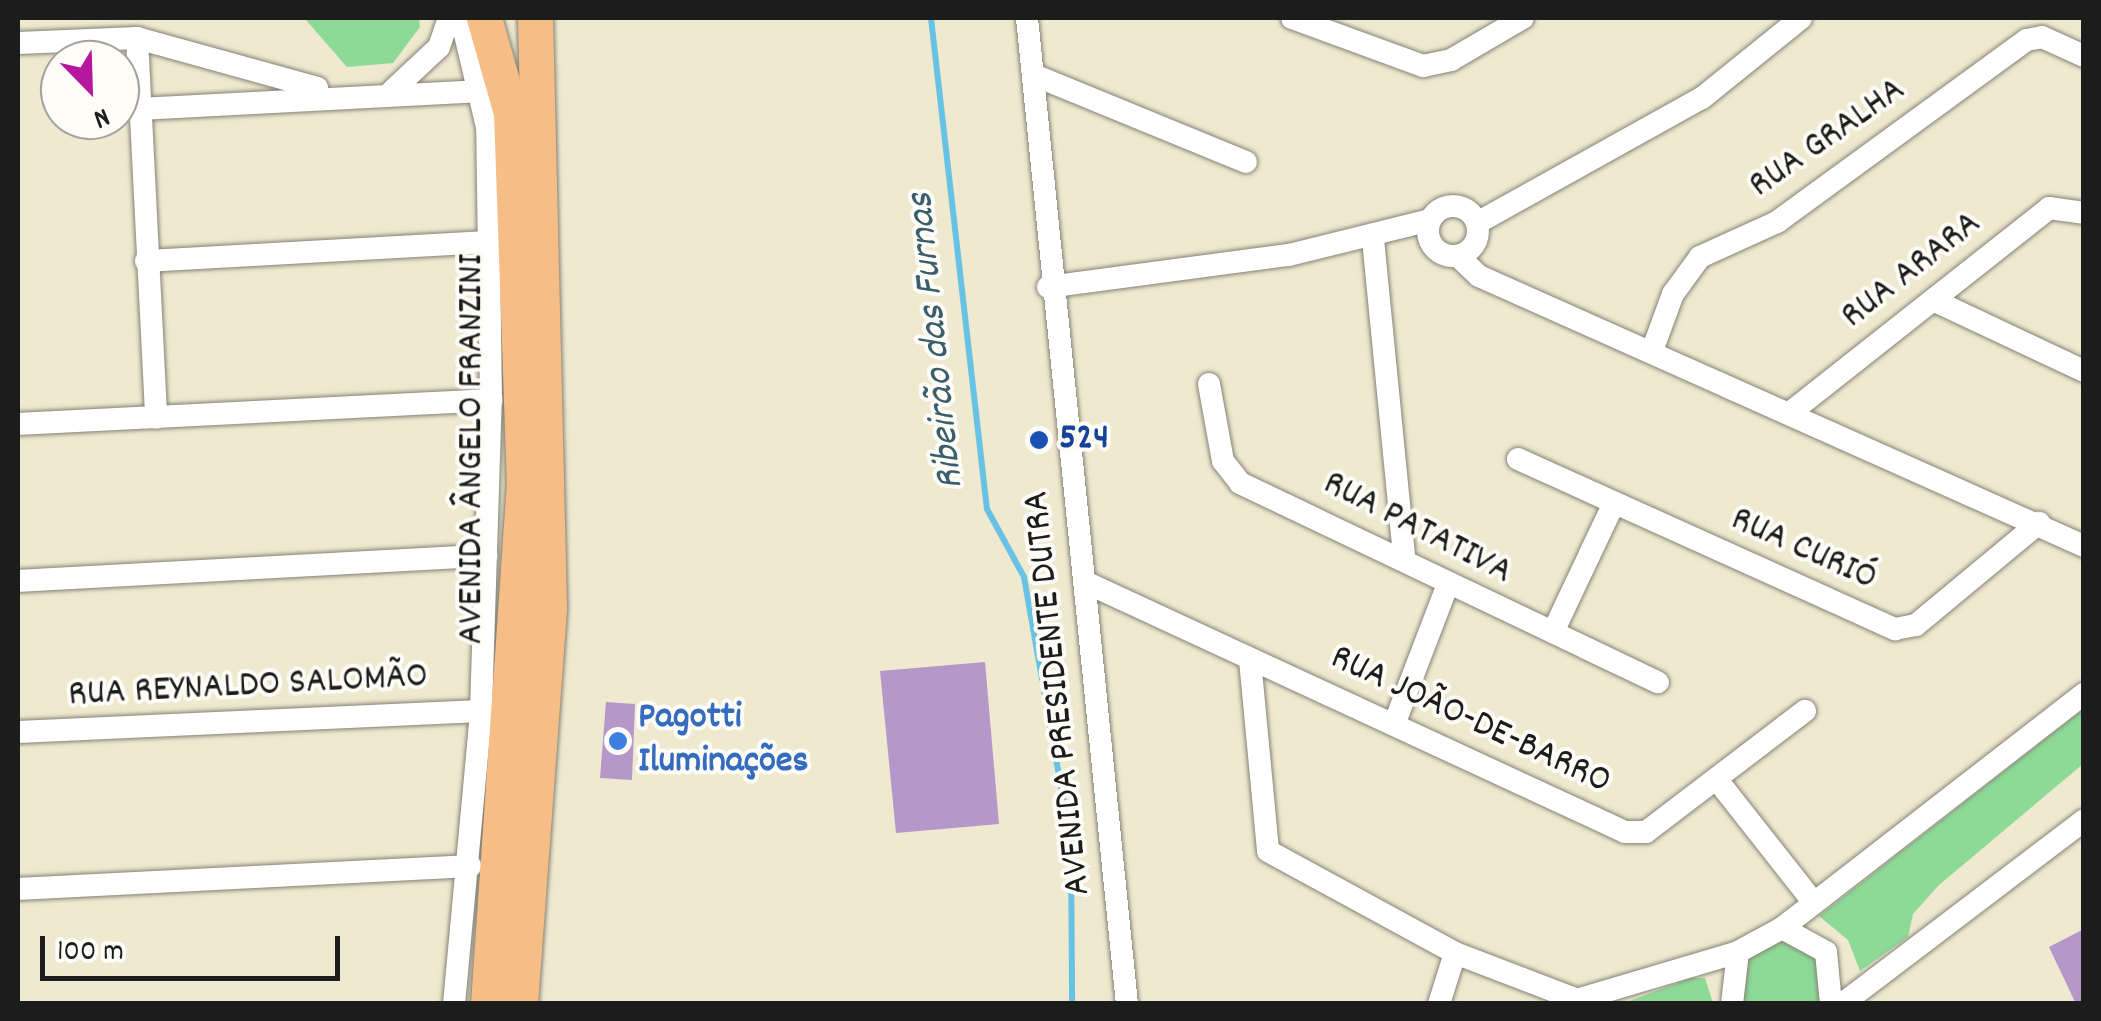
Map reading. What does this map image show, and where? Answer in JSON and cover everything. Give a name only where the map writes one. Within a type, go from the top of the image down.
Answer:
[{"type":"main road","name":"AVENIDA ÂNGELO FRANZINI","points":[[484,18],[511,113],[524,482],[488,1004]]},
{"type":"main road","name":"AVENIDA ÂNGELO FRANZINI","points":[[520,1004],[548,607],[534,18]]},
{"type":"street","points":[[392,92],[439,47],[449,18]]},
{"type":"street","points":[[454,1004],[470,866],[481,711],[492,400],[482,91],[460,18]]},
{"type":"street","name":"AVENIDA PRESIDENTE DUTRA","points":[[1026,18],[1034,75],[1048,287],[1085,582],[1127,1004]]},
{"type":"street","points":[[1292,18],[1424,66],[1452,60],[1524,18]]},
{"type":"street","points":[[1458,256],[1502,203],[1702,98],[1800,18]]},
{"type":"street","name":"RUA GRALHA","points":[[1652,351],[1673,294],[1700,257],[1778,222],[2027,40],[2042,37],[2084,56]]},
{"type":"street","points":[[18,44],[137,38],[334,92]]},
{"type":"street","points":[[1034,75],[1246,162]]},
{"type":"street","points":[[140,109],[334,92],[482,91]]},
{"type":"street","points":[[140,131],[156,418]]},
{"type":"street","points":[[1048,287],[1379,238],[1430,220],[1450,206],[1502,203]]},
{"type":"street","points":[[1450,206],[1477,231],[1479,276]]},
{"type":"street","name":"RUA ARARA","points":[[1791,412],[2049,208],[2084,213]]},
{"type":"street","points":[[1430,220],[1434,250]]},
{"type":"street","points":[[1379,238],[1458,256],[1479,276],[2084,546]]},
{"type":"street","points":[[1379,238],[1404,554]]},
{"type":"street","points":[[146,261],[489,242]]},
{"type":"street","points":[[1933,300],[2084,370]]},
{"type":"street","name":"RUA PATATIVA","points":[[1209,384],[1229,474],[1404,554],[1446,589],[1553,632],[1658,682]]},
{"type":"street","points":[[18,424],[492,400]]},
{"type":"street","name":"RUA CURIÓ","points":[[1518,460],[1895,629],[1916,625],[2039,523]]},
{"type":"street","points":[[1553,632],[1613,505]]},
{"type":"street","points":[[18,581],[486,556]]},
{"type":"street","name":"RUA JOÃO-DE-BARRO","points":[[1085,582],[1626,832],[1646,832],[1718,781],[1805,711]]},
{"type":"street","points":[[1395,722],[1446,589]]},
{"type":"street","points":[[1250,660],[1268,851],[1455,953],[1572,1002],[1738,952],[1782,928],[2084,694]]},
{"type":"street","name":"RUA REYNALDO SALOMÃO","points":[[18,732],[481,711]]},
{"type":"street","points":[[1718,781],[1814,903]]},
{"type":"street","points":[[1842,1004],[2084,820]]},
{"type":"street","points":[[18,889],[470,866]]},
{"type":"street","points":[[1782,928],[1826,952],[1831,1004]]},
{"type":"street","points":[[1732,1004],[1738,952]]},
{"type":"street","points":[[1439,1004],[1455,953]]},
{"type":"green space","points":[[288,18],[419,18],[420,27],[393,63],[347,67],[306,20]]},
{"type":"green space","points":[[2083,709],[2083,764],[1939,885],[1913,914],[1908,937],[1860,971],[1848,940],[1819,916]]},
{"type":"green space","points":[[1783,937],[1819,956],[1820,1003],[1743,1004],[1746,954]]},
{"type":"green space","points":[[1691,978],[1705,978],[1713,1003],[1624,1003]]},
{"type":"building","points":[[985,662],[999,824],[896,833],[880,671]]},
{"type":"building","name":"Pagotti Iluminações","points":[[606,702],[635,704],[632,780],[600,778]]},
{"type":"building","points":[[2084,929],[2084,1004],[2076,1004],[2049,947]]},
{"type":"waterway","name":"Ribeirão das Furnas","points":[[931,18],[987,509],[1024,577],[1071,844],[1072,1004]]},
{"type":"place","name":"524","points":[[1039,440]]},
{"type":"place","name":"Pagotti Iluminações","points":[[618,741]]}]
